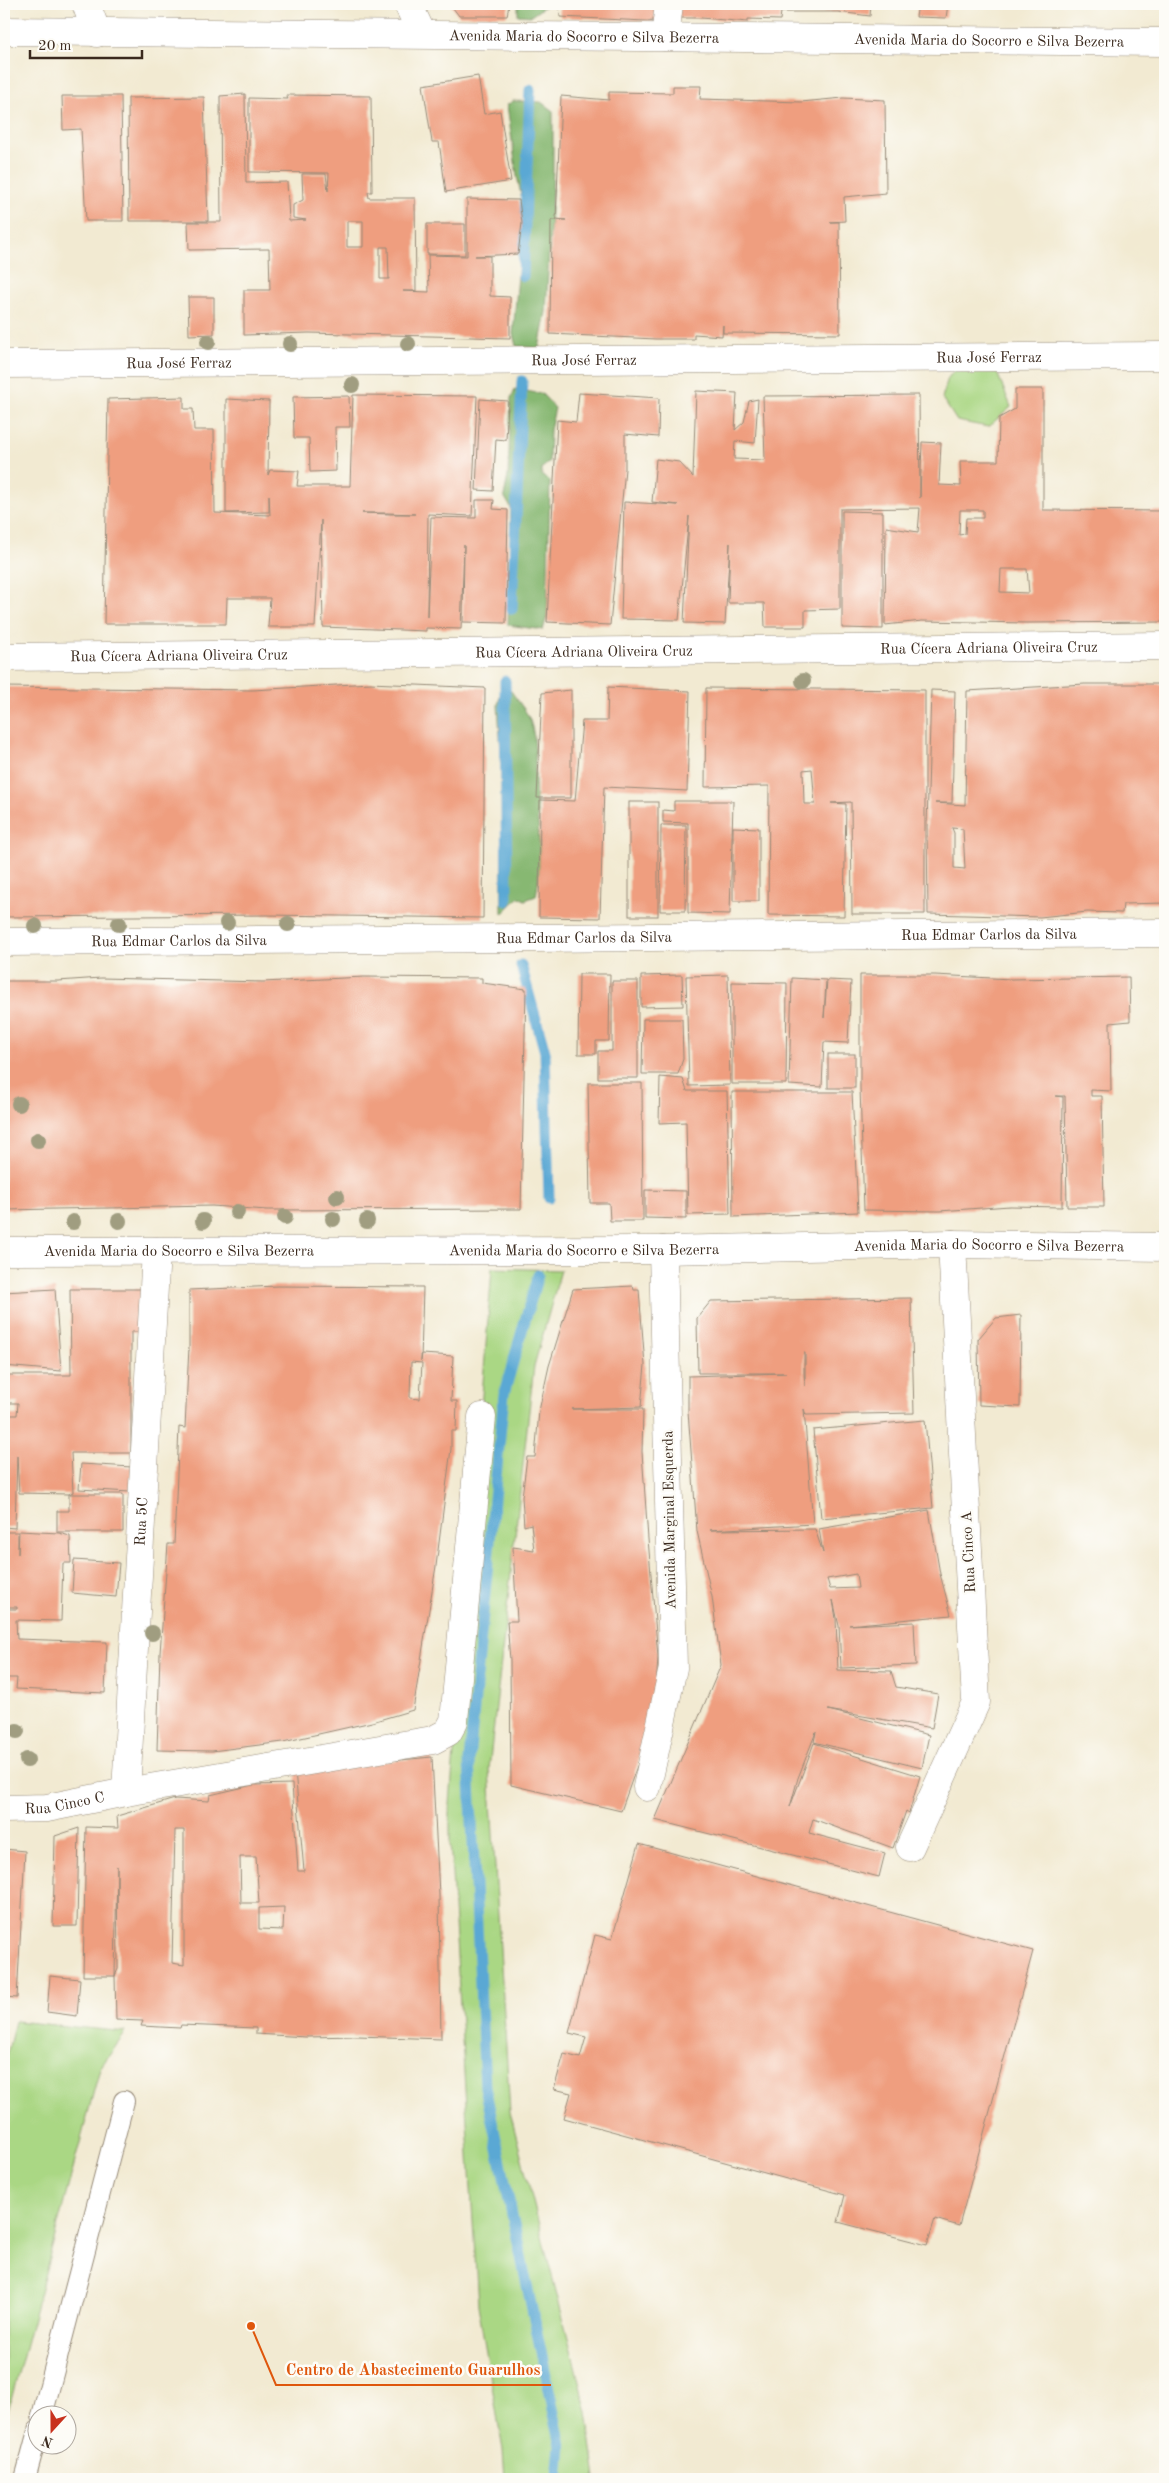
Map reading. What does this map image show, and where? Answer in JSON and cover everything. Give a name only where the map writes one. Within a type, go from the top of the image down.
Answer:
[{"type":"street","points":[[86,4],[97,33]]},
{"type":"street","points":[[408,4],[422,34]]},
{"type":"street","points":[[665,37],[669,4]]},
{"type":"street","name":"Avenida Maria do Socorro e Silva Bezerra","points":[[4,31],[1165,42]]},
{"type":"street","name":"Rua José Ferraz","points":[[4,364],[1165,356]]},
{"type":"street","name":"Rua Cícera Adriana Oliveira Cruz","points":[[4,657],[1165,646]]},
{"type":"street","name":"Rua Edmar Carlos da Silva","points":[[4,942],[1165,933]]},
{"type":"street","name":"Avenida Maria do Socorro e Silva Bezerra","points":[[4,1251],[663,1250],[952,1244],[1165,1248]]},
{"type":"street","name":"Rua Cinco A","points":[[910,1847],[976,1702],[952,1244]]},
{"type":"street","name":"Avenida Marginal Esquerda","points":[[647,1787],[673,1668],[663,1250]]},
{"type":"street","name":"Rua 5C","points":[[126,1792],[156,1251]]},
{"type":"street","name":"Rua Cinco C","points":[[4,1809],[47,1808],[126,1792],[433,1740],[448,1732],[454,1721],[482,1417]]},
{"type":"lane","points":[[45,2406],[124,2101]]},
{"type":"lane","points":[[25,2479],[31,2456]]},
{"type":"green space","points":[[518,4],[545,4],[545,6],[531,16],[518,15]]},
{"type":"green space","points":[[513,101],[541,102],[553,111],[553,170],[546,312],[539,348],[516,346],[513,334],[520,252],[526,218],[517,176],[507,105]]},
{"type":"green space","points":[[961,362],[994,365],[1011,407],[988,427],[957,421],[942,398],[948,378]]},
{"type":"green space","points":[[515,389],[542,394],[555,408],[550,430],[549,462],[542,468],[542,476],[550,481],[547,616],[543,630],[508,625],[511,508],[504,496],[508,476],[511,398]]},
{"type":"green space","points":[[511,691],[528,716],[533,730],[539,873],[536,896],[525,900],[519,897],[502,914],[501,753],[498,705],[501,692]]},
{"type":"green space","points":[[492,1268],[561,1270],[534,1366],[489,1769],[510,2112],[587,2412],[596,2479],[505,2479],[503,2450],[478,2305],[450,1840],[450,1803]]},
{"type":"green space","points":[[15,2021],[126,2032],[100,2068],[4,2426],[4,2068]]},
{"type":"building","points":[[450,4],[509,4],[507,16],[459,16]]},
{"type":"building","points":[[559,4],[669,4],[667,22],[560,17]]},
{"type":"building","points":[[670,4],[871,4],[870,16],[838,12],[781,12],[780,20],[748,19],[748,22],[701,18],[668,18]]},
{"type":"building","points":[[918,4],[948,4],[946,18],[916,17]]},
{"type":"building","points":[[478,76],[484,114],[500,111],[511,181],[446,192],[439,142],[432,142],[423,85]]},
{"type":"building","points":[[673,86],[701,86],[700,99],[801,102],[843,98],[885,100],[886,193],[844,197],[845,221],[830,222],[839,222],[840,334],[723,333],[723,325],[722,336],[694,334],[694,339],[550,334],[551,220],[566,220],[556,219],[561,96],[609,100],[609,92],[673,93]]},
{"type":"building","points":[[245,94],[246,183],[287,182],[289,221],[306,220],[293,218],[293,205],[303,200],[302,174],[326,174],[328,191],[329,173],[249,172],[249,98],[288,99],[286,95],[371,96],[372,192],[368,192],[369,198],[415,198],[416,291],[403,291],[429,292],[428,255],[467,256],[467,199],[519,200],[522,223],[518,254],[475,256],[490,256],[490,296],[510,297],[510,338],[309,333],[244,335],[244,290],[270,290],[269,249],[189,250],[188,222],[221,222],[220,96]],"holes":[[[347,221],[363,221],[363,247],[347,247]],[[380,247],[388,247],[389,279],[380,279]]]},
{"type":"building","points":[[62,96],[121,96],[123,221],[86,221],[81,129],[63,130]]},
{"type":"building","points":[[204,97],[208,221],[129,221],[128,98]]},
{"type":"building","points":[[427,224],[465,224],[465,255],[427,254]]},
{"type":"building","points":[[188,297],[214,297],[214,334],[189,335]]},
{"type":"building","points":[[1015,389],[1043,389],[1043,510],[1165,511],[1165,622],[1027,623],[922,621],[885,625],[886,527],[918,532],[920,508],[840,509],[840,609],[805,610],[805,627],[765,627],[764,603],[728,603],[730,543],[725,624],[684,623],[689,516],[679,620],[621,619],[624,502],[678,505],[652,502],[656,459],[679,462],[693,477],[696,391],[737,393],[735,430],[744,422],[749,401],[758,399],[755,443],[735,441],[734,459],[765,460],[763,396],[919,395],[920,498],[922,442],[941,443],[939,485],[961,486],[960,461],[998,461],[999,418],[1015,409]],"holes":[[[960,510],[983,510],[983,518],[966,518],[965,534],[959,535]],[[1001,569],[1027,569],[1029,593],[1000,592]]]},
{"type":"building","points":[[579,393],[659,398],[658,437],[625,434],[625,469],[610,625],[547,622],[557,420],[576,422]]},
{"type":"building","points":[[353,395],[477,396],[472,516],[428,514],[427,617],[431,517],[476,518],[476,500],[494,500],[493,509],[508,510],[506,623],[463,622],[464,545],[461,629],[426,628],[426,631],[323,627],[321,520],[315,627],[268,627],[270,598],[227,598],[226,624],[104,624],[108,399],[184,397],[184,409],[193,409],[194,430],[214,430],[215,513],[270,515],[269,495],[269,512],[226,513],[226,399],[269,401],[268,475],[270,470],[299,471],[297,486],[350,486]],"holes":[[[362,513],[387,513],[415,514]]]},
{"type":"building","points":[[349,396],[350,427],[335,427],[336,471],[310,472],[309,438],[294,438],[293,397]]},
{"type":"building","points":[[480,399],[508,401],[506,440],[496,439],[493,491],[476,490]]},
{"type":"building","points":[[842,511],[883,512],[883,629],[842,628]]},
{"type":"building","points":[[370,683],[485,688],[483,918],[267,915],[4,917],[4,687],[253,690]]},
{"type":"building","points":[[1085,684],[1165,684],[1165,761],[1162,761],[1161,867],[1165,867],[1165,903],[1123,904],[1122,913],[1087,912],[1040,917],[928,914],[927,826],[931,690],[955,691],[952,803],[935,803],[965,805],[967,691]],"holes":[[[952,828],[963,829],[965,869],[954,868],[954,833]]]},
{"type":"building","points":[[608,687],[690,691],[687,791],[604,787],[600,918],[539,917],[540,800],[575,801],[582,721],[607,721]]},
{"type":"building","points":[[706,688],[925,690],[925,914],[852,914],[851,802],[831,803],[846,804],[844,916],[768,915],[769,786],[705,787]],"holes":[[[812,769],[815,804],[804,804],[803,770]]]},
{"type":"building","points":[[571,690],[571,798],[537,798],[542,693]]},
{"type":"building","points":[[674,801],[733,801],[730,914],[688,913],[688,823],[663,822],[663,810],[674,811]]},
{"type":"building","points":[[629,802],[658,802],[658,916],[629,916]]},
{"type":"building","points":[[661,825],[686,825],[685,911],[660,911]]},
{"type":"building","points":[[733,827],[759,828],[759,901],[733,901]]},
{"type":"building","points":[[579,974],[610,974],[609,1041],[596,1041],[596,1054],[578,1054]]},
{"type":"building","points":[[682,975],[683,1006],[641,1007],[641,976]]},
{"type":"building","points":[[728,975],[730,1085],[689,1086],[686,976]]},
{"type":"building","points":[[860,975],[935,975],[1011,979],[1129,977],[1130,1021],[1110,1023],[1111,1091],[1091,1090],[1091,1096],[1102,1096],[1104,1207],[1067,1207],[1065,1096],[1055,1096],[1063,1097],[1062,1207],[1010,1206],[939,1211],[864,1210],[860,1088]]},
{"type":"building","points":[[364,977],[482,978],[482,983],[526,989],[521,1209],[267,1210],[212,1206],[4,1210],[4,981],[58,981],[101,978],[263,982]]},
{"type":"building","points":[[792,978],[826,980],[824,1018],[827,980],[851,981],[848,1043],[824,1042],[822,1087],[789,1085]]},
{"type":"building","points":[[612,981],[638,981],[638,1078],[598,1078],[598,1051],[612,1051]]},
{"type":"building","points":[[732,982],[787,983],[786,1084],[732,1084]]},
{"type":"building","points":[[643,1019],[682,1019],[683,1059],[678,1074],[642,1074]]},
{"type":"building","points":[[828,1054],[855,1054],[855,1088],[828,1088]]},
{"type":"building","points":[[660,1077],[683,1079],[687,1091],[727,1091],[730,1214],[688,1215],[686,1122],[659,1123]]},
{"type":"building","points":[[588,1083],[642,1083],[643,1221],[610,1221],[609,1203],[590,1203]]},
{"type":"building","points":[[732,1092],[852,1092],[858,1212],[733,1217]]},
{"type":"building","points":[[645,1190],[686,1191],[686,1219],[645,1218]]},
{"type":"building","points":[[277,1286],[423,1287],[421,1361],[422,1354],[453,1356],[451,1401],[457,1401],[456,1431],[451,1431],[451,1449],[436,1566],[413,1710],[372,1722],[283,1742],[212,1751],[157,1750],[160,1653],[168,1544],[174,1544],[179,1427],[185,1428],[189,1347],[189,1290]],"holes":[[[411,1362],[422,1363],[420,1399],[410,1398]]]},
{"type":"building","points":[[633,1286],[634,1290],[639,1290],[645,1365],[641,1407],[572,1409],[643,1409],[642,1452],[658,1657],[655,1704],[643,1749],[621,1811],[511,1785],[510,1660],[507,1621],[517,1621],[513,1547],[534,1550],[531,1524],[524,1526],[522,1497],[527,1457],[535,1457],[539,1411],[549,1366],[573,1289]]},
{"type":"building","points":[[55,1289],[61,1371],[4,1366],[4,1292]]},
{"type":"building","points":[[70,1289],[141,1289],[141,1332],[131,1332],[131,1453],[71,1453],[73,1492],[69,1494],[19,1493],[17,1456],[15,1528],[4,1527],[4,1415],[17,1415],[18,1403],[4,1403],[4,1375],[71,1375]]},
{"type":"building","points":[[911,1298],[914,1413],[806,1415],[804,1409],[813,1524],[710,1530],[815,1529],[823,1553],[819,1529],[929,1510],[940,1574],[951,1615],[849,1625],[914,1622],[916,1665],[841,1668],[839,1626],[833,1600],[836,1619],[838,1670],[891,1671],[896,1687],[938,1694],[932,1728],[828,1710],[929,1735],[922,1768],[814,1742],[816,1732],[798,1778],[790,1807],[814,1743],[920,1776],[909,1813],[906,1811],[893,1848],[813,1819],[809,1833],[885,1853],[879,1877],[655,1820],[721,1665],[712,1597],[697,1531],[688,1411],[688,1376],[786,1373],[698,1373],[697,1318],[711,1301]],"holes":[[[805,1353],[805,1386],[804,1373]],[[856,1574],[858,1588],[830,1589],[827,1579]]]},
{"type":"building","points":[[1021,1315],[1020,1407],[979,1405],[978,1339],[996,1318]]},
{"type":"building","points":[[925,1420],[933,1508],[821,1518],[813,1430]]},
{"type":"building","points":[[81,1464],[132,1467],[130,1492],[79,1489]]},
{"type":"building","points":[[69,1494],[123,1494],[123,1532],[57,1532],[57,1511],[69,1511]]},
{"type":"building","points":[[19,1531],[59,1533],[70,1536],[71,1563],[63,1563],[61,1621],[16,1620],[17,1639],[107,1642],[105,1693],[16,1689],[17,1678],[4,1678],[4,1609],[17,1609],[17,1607],[4,1607],[4,1532],[18,1532],[18,1554]]},
{"type":"building","points":[[74,1560],[119,1563],[116,1597],[72,1593]]},
{"type":"building","points":[[4,1741],[8,1741],[7,1769],[4,1769]]},
{"type":"building","points":[[432,1757],[439,1895],[441,2039],[358,2036],[306,2037],[256,2034],[256,2028],[181,2025],[180,2028],[141,2026],[143,2021],[116,2020],[115,1976],[83,1976],[86,1827],[118,1828],[117,1816],[175,1799],[209,1801],[210,1795],[253,1785],[292,1784],[298,1871],[304,1871],[295,1770]],"holes":[[[175,1830],[184,1830],[184,1965],[172,1963]],[[240,1857],[256,1857],[259,1903],[241,1903]],[[117,1866],[118,1969],[115,1976]],[[284,1907],[283,1930],[259,1929],[259,1908]]]},
{"type":"building","points":[[79,1828],[77,1926],[53,1926],[55,1836]]},
{"type":"building","points":[[639,1844],[1033,1951],[959,2226],[935,2219],[927,2245],[838,2222],[845,2195],[564,2118],[571,2093],[554,2089],[564,2054],[580,2058],[586,2037],[569,2033],[595,1935],[612,1939]]},
{"type":"building","points":[[4,1849],[25,1851],[17,1998],[4,1997]]},
{"type":"building","points":[[50,1976],[80,1979],[77,2016],[47,2012]]},
{"type":"waterway","points":[[523,276],[530,90]]},
{"type":"waterway","points":[[512,609],[522,381]]},
{"type":"waterway","points":[[505,681],[507,901]]},
{"type":"waterway","points":[[521,965],[545,1052],[549,1198]]},
{"type":"waterway","points":[[538,1275],[504,1394],[469,1761],[485,2087],[561,2446],[558,2479]]},
{"type":"place","name":"Centro de Abastecimento Guarulhos","points":[[251,2326]]}]
